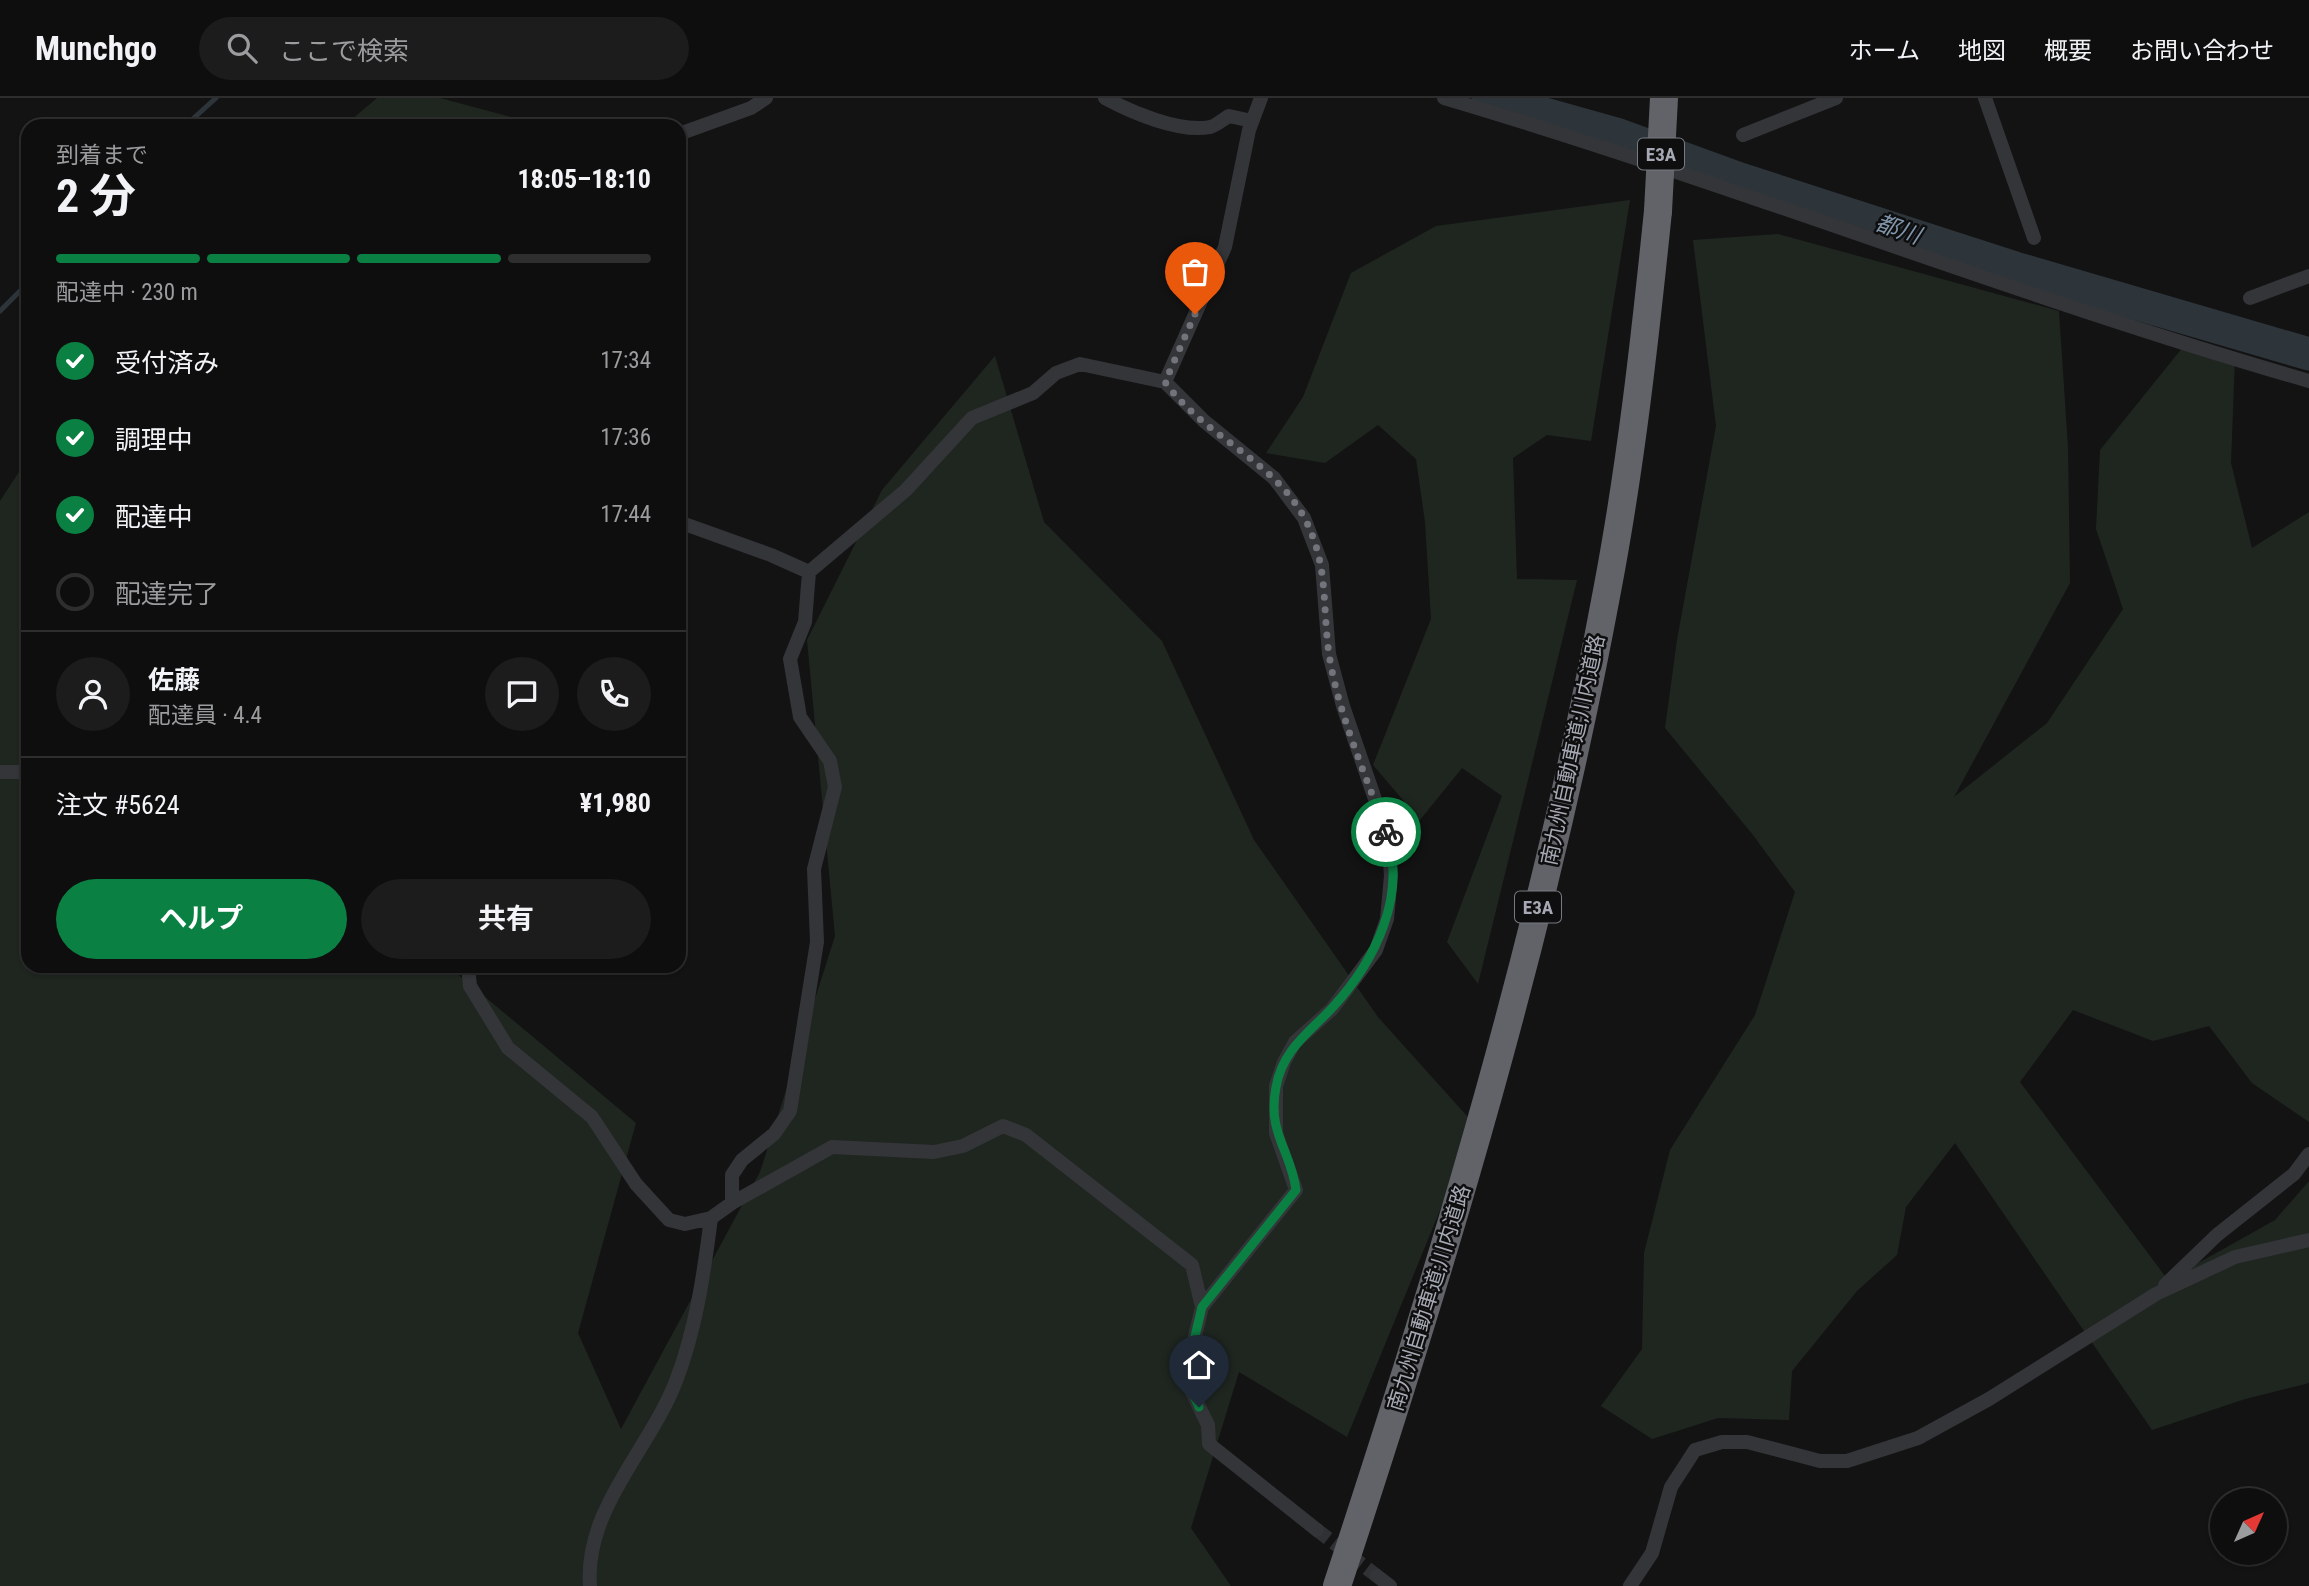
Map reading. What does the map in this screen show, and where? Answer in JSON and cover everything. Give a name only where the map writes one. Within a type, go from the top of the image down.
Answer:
[{"type":"highway","name":"南九州自動車道;川内道路","points":[[1337,1586],[1449,1237],[1489,1096],[1555,840],[1607,591],[1642,361],[1658,211],[1664,98]]},
{"type":"street","points":[[686,131],[751,108],[766,98]]},
{"type":"street","points":[[1105,98],[1143,118],[1168,122],[1210,127],[1229,116],[1252,121]]},
{"type":"street","points":[[1165,382],[1225,247],[1252,121],[1261,98]]},
{"type":"street","points":[[1444,98],[1545,128],[2049,300],[2309,381]]},
{"type":"street","points":[[1743,135],[1836,98]]},
{"type":"street","points":[[1984,98],[2034,238]]},
{"type":"street","points":[[2250,298],[2309,276]]},
{"type":"street","points":[[732,1203],[732,1175],[742,1160],[774,1133],[790,1111],[817,942],[814,869],[835,787],[830,761],[800,718],[789,659],[805,622],[809,572],[905,490],[972,418],[1033,393],[1056,373],[1080,364],[1165,382],[1203,421],[1274,478],[1304,518],[1322,565],[1329,654],[1343,706],[1388,838],[1391,876],[1387,919],[1376,950],[1332,1009],[1296,1042],[1284,1062],[1276,1086],[1276,1133],[1296,1190],[1202,1307],[1192,1349],[1190,1388],[1209,1425],[1209,1444],[1317,1530]]},
{"type":"street","points":[[686,525],[771,555],[809,572]]},
{"type":"street","points":[[0,772],[21,772]]},
{"type":"street","points":[[469,973],[470,986],[508,1048],[592,1117],[636,1184],[669,1220],[685,1224],[711,1218],[732,1203],[832,1147],[934,1152],[963,1146],[1003,1126],[1026,1135],[1192,1265],[1202,1307]]},
{"type":"street","points":[[2156,1294],[2217,1236],[2294,1174],[2309,1154]]},
{"type":"street","points":[[590,1586],[589,1568],[598,1523],[676,1382],[696,1312],[711,1218]]},
{"type":"street","points":[[1630,1586],[1652,1553],[1671,1487],[1695,1450],[1722,1442],[1747,1442],[1820,1461],[1847,1461],[1918,1438],[1989,1399],[2156,1294],[2235,1256],[2309,1240]]},
{"type":"street","points":[[1377,1576],[1390,1586]]},
{"type":"shaded area","points":[[377,98],[440,98],[518,119],[352,119]]},
{"type":"shaded area","points":[[1630,200],[1591,441],[1547,435],[1513,458],[1517,579],[1577,580],[1478,984],[1447,942],[1502,796],[1462,768],[1420,820],[1373,765],[1431,619],[1425,522],[1416,459],[1378,425],[1325,463],[1266,453],[1303,397],[1351,273],[1436,226]]},
{"type":"shaded area","points":[[1778,234],[2059,311],[2068,448],[2070,583],[1954,797],[2047,723],[2123,609],[2096,529],[2100,450],[2183,347],[2235,357],[2231,463],[2252,548],[2309,512],[2309,1122],[2252,1083],[2209,1026],[2153,1041],[2073,1010],[2020,1082],[2168,1280],[2275,1220],[2309,1181],[2309,1383],[2245,1399],[2152,1430],[1955,1143],[1906,1207],[1897,1255],[1857,1291],[1792,1371],[1789,1420],[1718,1418],[1652,1439],[1601,1406],[1642,1349],[1644,1253],[1670,1150],[1755,1015],[1795,892],[1753,835],[1665,728],[1677,640],[1716,426],[1693,240]]},
{"type":"shaded area","points":[[995,356],[1044,522],[1162,641],[1254,840],[1378,1017],[1475,1125],[1347,1437],[1239,1372],[1191,1528],[1231,1586],[0,1586],[0,501],[21,469],[21,973],[456,973],[636,1123],[578,1333],[621,1429],[760,1172],[835,936],[807,640],[882,490]]},
{"type":"waterway","points":[[193,119],[216,98]]},
{"type":"waterway","name":"都川","points":[[1488,98],[1619,135],[1740,179],[2015,268],[2309,354]]},
{"type":"waterway","points":[[0,311],[21,290]]},
{"type":"tunnel","points":[[1317,1530],[1377,1576]]},
{"type":"way so far","points":[[1195,314],[1165,382],[1203,421],[1274,478],[1304,518],[1322,565],[1329,654],[1343,706],[1386,832]]},
{"type":"route","points":[[1199,1407],[1190,1388],[1192,1349],[1202,1307],[1296,1190],[1295,1179],[1276,1133],[1273,1111],[1276,1086],[1284,1062],[1296,1042],[1332,1009],[1376,950],[1387,919],[1391,876],[1386,832]]}]
